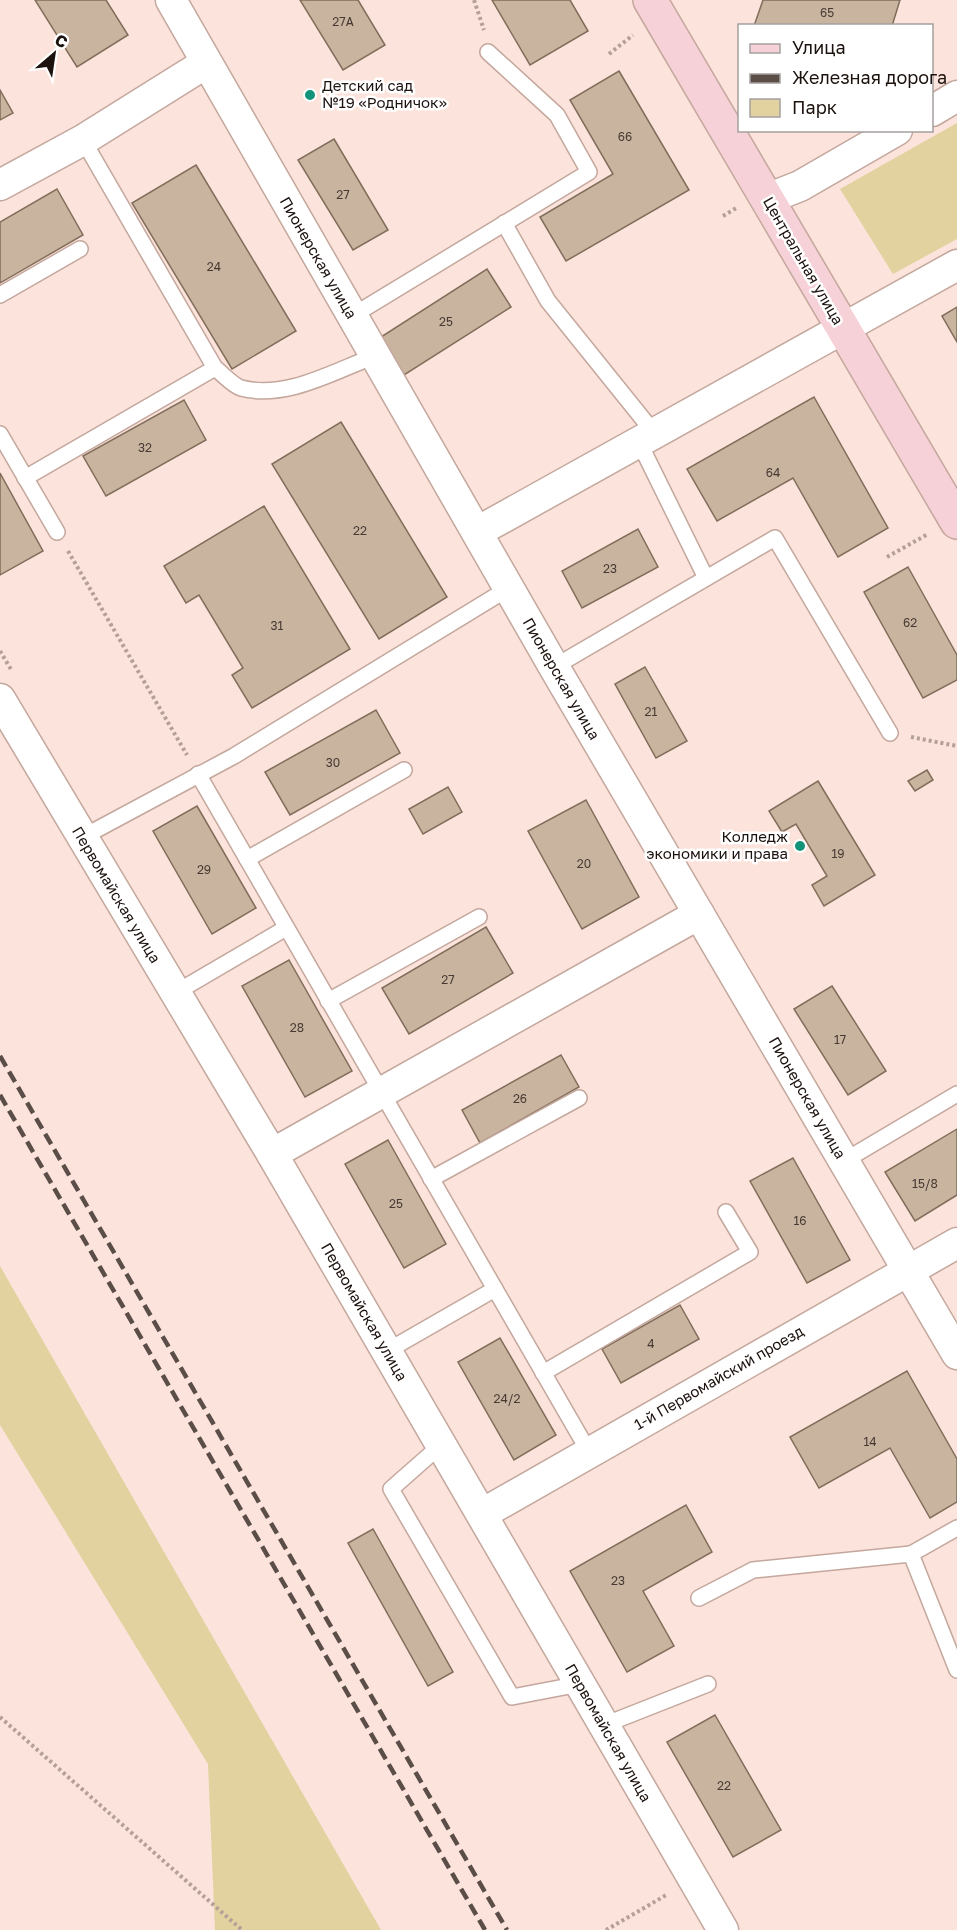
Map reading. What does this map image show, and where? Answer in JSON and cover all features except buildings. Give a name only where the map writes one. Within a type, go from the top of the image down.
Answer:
[{"type":"main road","name":"Центральная улица","points":[[650,0],[752,203],[843,330],[943,528]]},
{"type":"street","name":"Пионерская улица","points":[[171,0],[554,667],[957,1354]]},
{"type":"street","points":[[0,184],[83,140],[206,63]]},
{"type":"street","points":[[933,110],[957,96]]},
{"type":"street","points":[[752,203],[800,186],[894,132]]},
{"type":"street","points":[[477,532],[957,265]]},
{"type":"street","name":"Первомайская улица","points":[[0,699],[272,1154],[723,1930]]},
{"type":"street","points":[[272,1154],[699,914]]},
{"type":"street","name":"1-й Первомайский проезд","points":[[482,1514],[908,1269],[957,1244]]},
{"type":"lane","points":[[352,316],[589,172],[557,115],[488,52]]},
{"type":"lane","points":[[83,140],[215,368],[239,387],[265,391],[288,389],[375,356]]},
{"type":"lane","points":[[504,223],[548,301],[647,438],[706,578]]},
{"type":"lane","points":[[0,295],[80,249]]},
{"type":"lane","points":[[25,478],[215,368]]},
{"type":"lane","points":[[0,434],[57,532]]},
{"type":"lane","points":[[554,667],[775,538],[890,733]]},
{"type":"lane","points":[[81,838],[198,774],[359,681],[509,588]]},
{"type":"lane","points":[[247,859],[404,770]]},
{"type":"lane","points":[[198,774],[589,1452]]},
{"type":"lane","points":[[328,1001],[479,917]]},
{"type":"lane","points":[[175,993],[286,928]]},
{"type":"lane","points":[[844,1161],[957,1094]]},
{"type":"lane","points":[[431,1179],[579,1098]]},
{"type":"lane","points":[[543,1373],[750,1252],[726,1212]]},
{"type":"lane","points":[[387,1351],[495,1288]]},
{"type":"lane","points":[[441,1444],[391,1489],[512,1697],[580,1684]]},
{"type":"lane","points":[[699,1598],[753,1570],[910,1554],[957,1528]]},
{"type":"lane","points":[[910,1554],[957,1670]]},
{"type":"lane","points":[[604,1725],[708,1684]]},
{"type":"path","points":[[474,0],[482,19],[488,52]]},
{"type":"path","points":[[609,54],[633,35]]},
{"type":"path","points":[[723,216],[752,203]]},
{"type":"path","points":[[887,557],[943,528]]},
{"type":"path","points":[[57,532],[198,774]]},
{"type":"path","points":[[890,733],[957,746]]},
{"type":"path","points":[[0,1717],[242,1930]]},
{"type":"path","points":[[606,1930],[693,1879]]},
{"type":"green space","points":[[957,123],[957,239],[893,274],[840,189]]},
{"type":"green space","points":[[0,1266],[381,1930],[215,1930],[208,1764],[0,1425]]},
{"type":"railway","points":[[0,1056],[507,1930]]},
{"type":"railway","points":[[0,1095],[485,1930]]},
{"type":"place","name":"Детский сад №19 «Родничок»","points":[[310,95]]},
{"type":"place","name":"Колледж экономики и права","points":[[800,846]]}]
